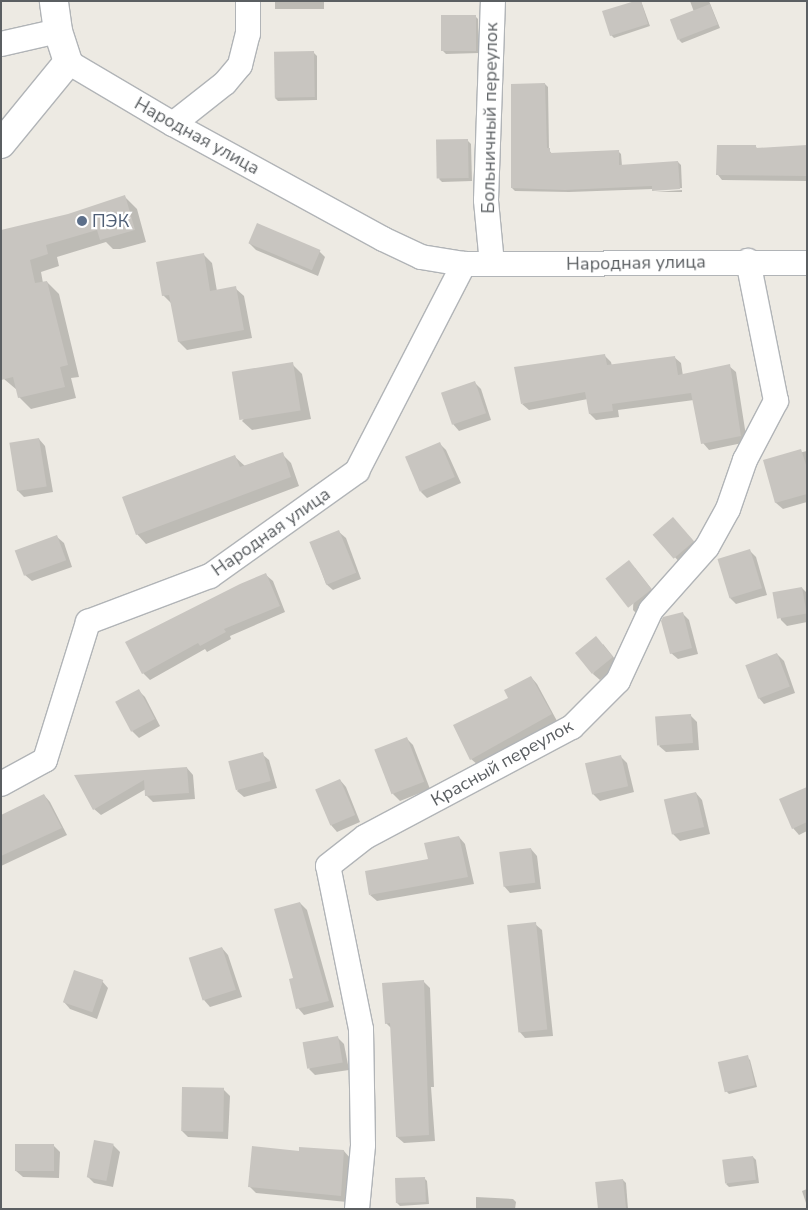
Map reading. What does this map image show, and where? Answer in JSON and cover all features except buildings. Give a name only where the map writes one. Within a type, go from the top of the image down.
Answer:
[{"type":"street","points":[[1,144],[68,62],[58,31],[54,1]]},
{"type":"street","points":[[173,124],[225,83],[240,65],[248,34],[248,1]]},
{"type":"street","name":"Больничный переулок","points":[[492,264],[486,200],[493,1]]},
{"type":"street","points":[[1,44],[58,31]]},
{"type":"street","name":"Народная улица","points":[[68,62],[173,124],[383,239],[421,257],[464,264],[748,261],[807,263]]},
{"type":"street","name":"Красный переулок","points":[[356,1209],[363,1145],[360,1030],[328,866],[365,837],[572,726],[618,681],[651,610],[707,547],[728,509],[745,460],[776,401],[748,261]]},
{"type":"street","name":"Народная улица","points":[[1,784],[45,760],[88,622],[210,576],[357,471],[464,264]]},
{"type":"place","name":"ПЭК","points":[[82,221]]}]
